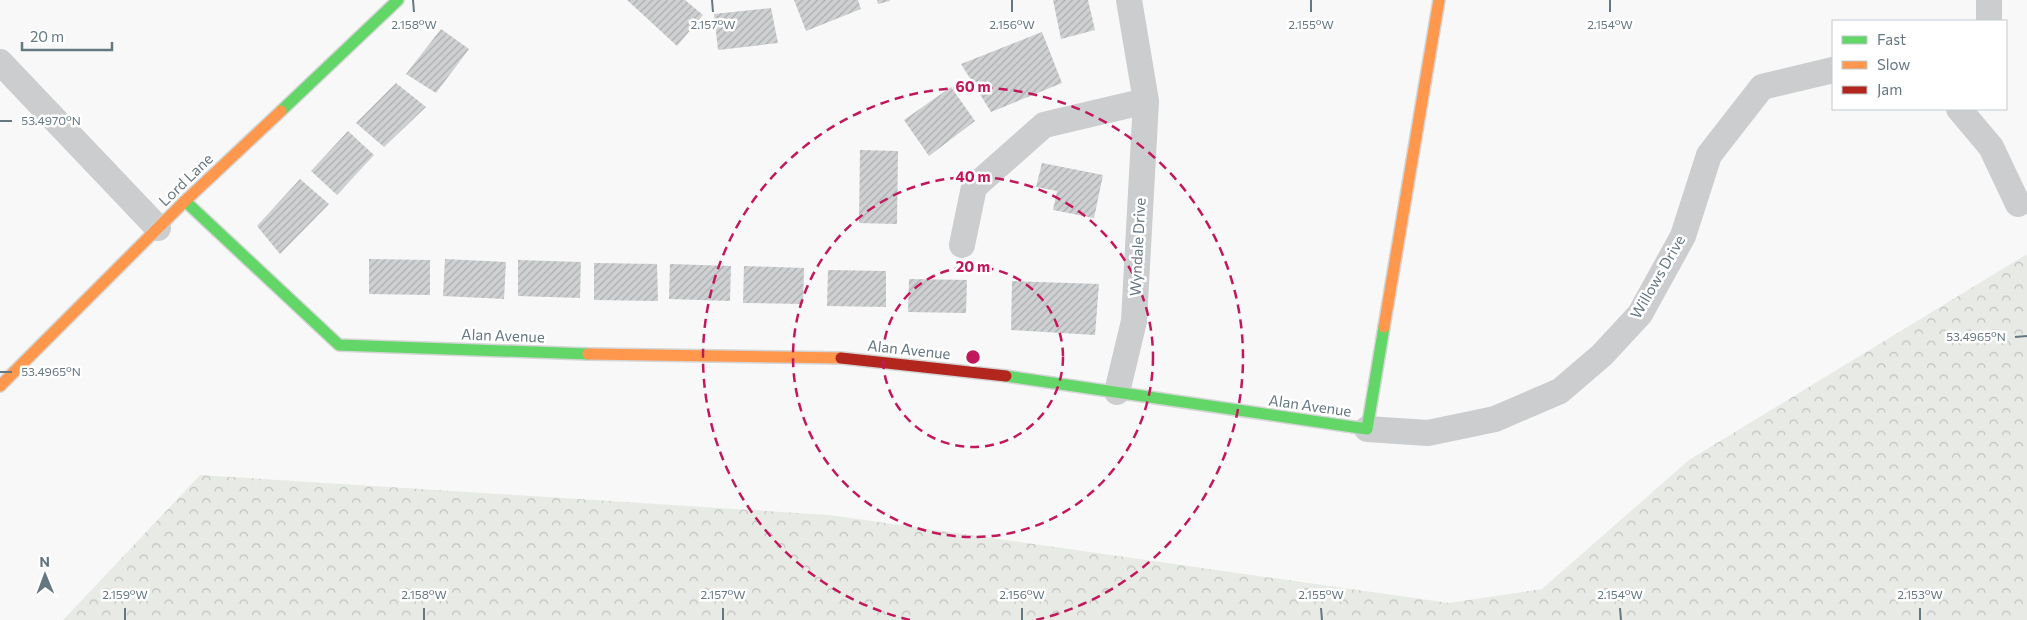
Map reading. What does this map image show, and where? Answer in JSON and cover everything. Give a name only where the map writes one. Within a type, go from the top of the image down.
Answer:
[{"type":"street","name":"Lord Lane","points":[[0,386],[185,201],[398,0]]},
{"type":"street","name":"Wyndale Drive","points":[[1117,392],[1134,322],[1146,100],[1129,0]]},
{"type":"street","name":"Alan Avenue","points":[[185,201],[339,345],[588,354],[841,358],[978,372],[1367,429],[1439,0]]},
{"type":"street","points":[[1989,0],[1989,20]]},
{"type":"street","points":[[0,62],[158,228]]},
{"type":"street","name":"Willows Drive","points":[[1367,429],[1428,433],[1495,419],[1560,391],[1602,356],[1640,314],[1683,236],[1709,155],[1762,87],[1832,70]]},
{"type":"street","points":[[962,245],[974,187],[1044,125],[1146,100]]},
{"type":"street","points":[[1960,110],[1991,146],[2018,204]]},
{"type":"green space","points":[[2027,254],[2027,620],[63,620],[200,475],[829,515],[1449,603],[1542,589],[1689,460]]},
{"type":"building","points":[[627,0],[685,0],[703,15],[677,46]]},
{"type":"building","points":[[794,0],[858,0],[861,9],[806,31]]},
{"type":"building","points":[[877,0],[890,0],[890,1],[878,4]]},
{"type":"building","points":[[1053,0],[1088,0],[1095,30],[1061,39]]},
{"type":"building","points":[[771,8],[778,43],[718,50],[714,14]]},
{"type":"building","points":[[441,29],[469,49],[436,93],[406,74]]},
{"type":"building","points":[[1042,32],[1062,83],[991,112],[961,64]]},
{"type":"building","points":[[396,83],[426,107],[384,147],[356,123]]},
{"type":"building","points":[[951,87],[975,121],[929,156],[904,120]]},
{"type":"building","points":[[348,131],[374,155],[337,195],[311,171]]},
{"type":"building","points":[[860,150],[898,151],[897,224],[859,223]]},
{"type":"building","points":[[1042,163],[1103,175],[1094,218],[1053,210],[1057,191],[1036,187]]},
{"type":"building","points":[[300,179],[329,204],[280,254],[257,226]]},
{"type":"building","points":[[369,259],[430,260],[430,295],[369,294]]},
{"type":"building","points":[[445,259],[506,262],[504,299],[443,296]]},
{"type":"building","points":[[518,260],[581,262],[580,298],[518,296]]},
{"type":"building","points":[[594,263],[657,264],[658,301],[594,300]]},
{"type":"building","points":[[670,264],[731,266],[730,301],[669,299]]},
{"type":"building","points":[[744,266],[804,268],[803,304],[743,303]]},
{"type":"building","points":[[828,270],[886,271],[886,307],[827,306]]},
{"type":"building","points":[[909,279],[967,280],[966,313],[908,312]]},
{"type":"building","points":[[1012,281],[1099,284],[1095,335],[1011,330]]},
{"type":"traffic: fast","points":[[281,111],[398,0]]},
{"type":"traffic: fast","points":[[185,201],[339,345],[588,354]]},
{"type":"traffic: fast","points":[[1006,376],[1367,429],[1384,327]]},
{"type":"traffic: slow","points":[[1384,327],[1439,0]]},
{"type":"traffic: slow","points":[[0,386],[185,201],[281,111]]},
{"type":"traffic: slow","points":[[588,354],[841,358]]},
{"type":"traffic: jam","points":[[841,358],[1006,376]]}]
